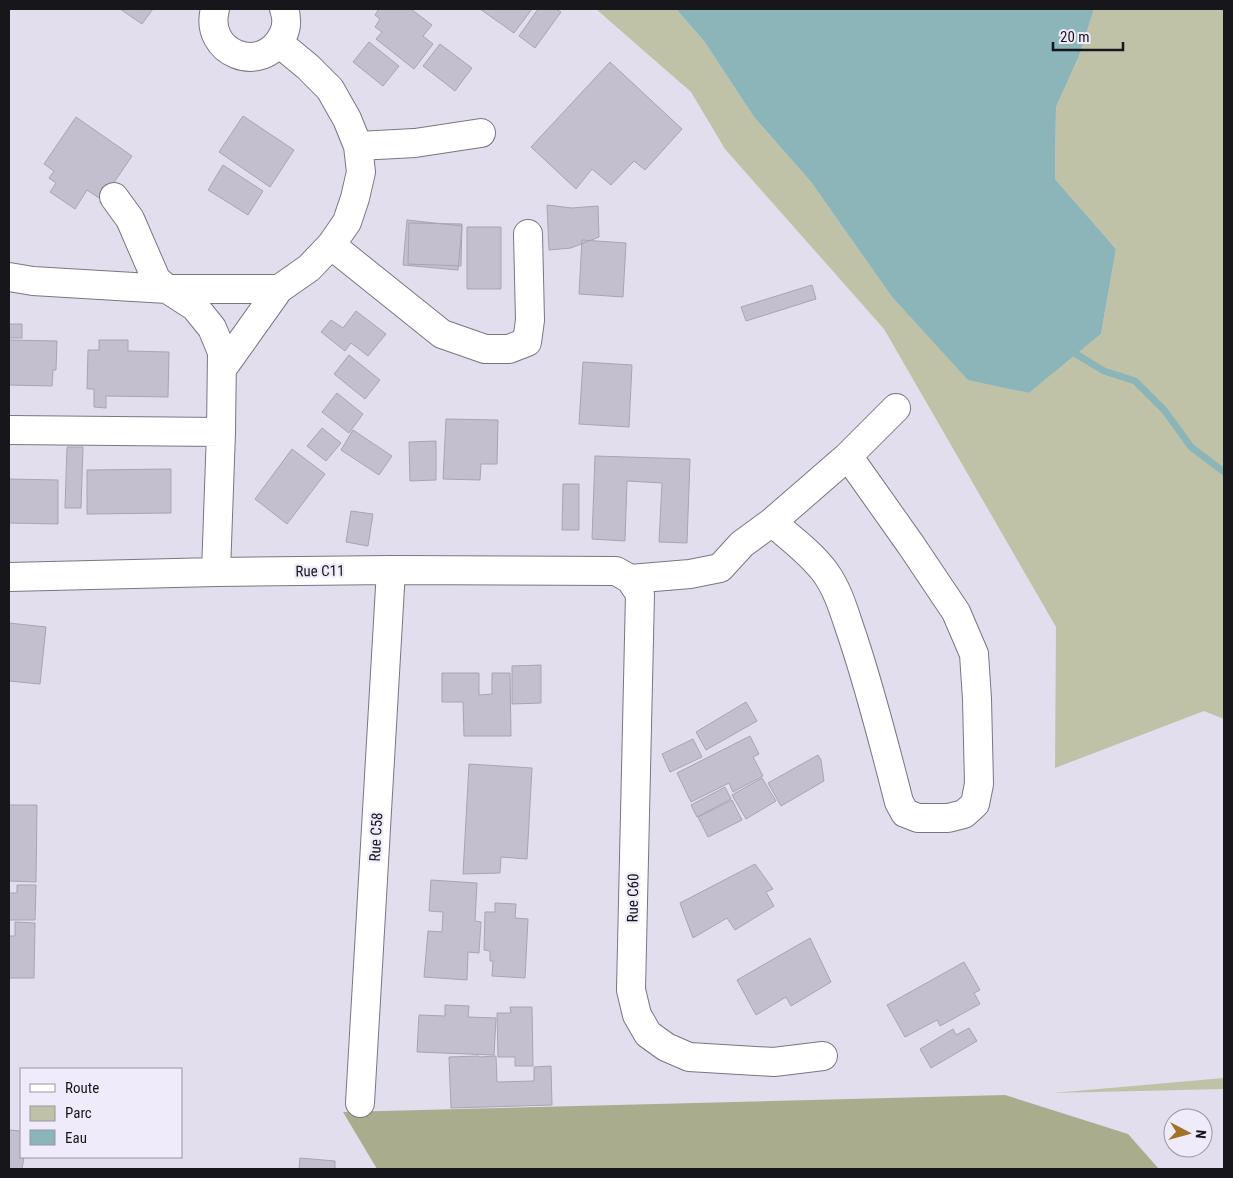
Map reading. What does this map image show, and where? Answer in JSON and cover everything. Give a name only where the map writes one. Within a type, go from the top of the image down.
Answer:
[{"type":"street","points":[[215,9],[213,25],[218,39],[228,50],[241,56],[255,57],[269,52],[279,43],[286,30],[284,9]]},
{"type":"street","points":[[222,369],[279,288],[309,268],[331,245],[347,222],[361,172],[358,146],[347,119],[330,89],[308,66],[279,43]]},
{"type":"street","points":[[358,146],[415,143],[481,133]]},
{"type":"street","points":[[114,197],[130,218],[156,279],[167,289],[195,307],[212,328],[222,352],[216,572]]},
{"type":"street","points":[[331,245],[442,334],[485,348],[509,350],[527,342],[530,320],[528,234]]},
{"type":"street","points":[[9,277],[33,281],[167,289],[279,288]]},
{"type":"street","points":[[630,579],[690,574],[720,568],[742,544],[772,522],[848,456],[896,408]]},
{"type":"street","points":[[9,430],[221,432]]},
{"type":"street","points":[[772,522],[809,554],[825,572],[839,597],[877,715],[899,802],[905,813],[918,818],[948,818],[964,814],[975,804],[979,784],[974,654],[956,612],[848,456]]},
{"type":"street","name":"Rue C11","points":[[9,577],[391,570],[616,571],[630,579]]},
{"type":"street","name":"Rue C58","points":[[360,1103],[391,570]]},
{"type":"street","name":"Rue C60","points":[[630,579],[640,594],[631,990],[637,1015],[648,1034],[666,1048],[689,1057],[774,1062],[823,1056]]},
{"type":"green space","points":[[596,9],[676,9],[704,41],[754,117],[811,182],[892,297],[968,379],[1029,393],[1101,334],[1116,249],[1055,179],[1056,107],[1079,56],[1094,9],[1224,9],[1224,719],[1204,711],[1055,768],[1056,627],[884,329],[725,149],[691,92]]},
{"type":"green space","points":[[1224,1078],[1224,1089],[1053,1093]]},
{"type":"shaded area","points":[[1005,1095],[1128,1134],[1159,1169],[377,1169],[343,1112]]},
{"type":"water","points":[[676,9],[1094,9],[1079,56],[1056,107],[1055,179],[1116,249],[1101,334],[1029,393],[968,380],[892,297],[811,182],[754,117],[704,41]]},
{"type":"building","points":[[120,9],[153,9],[142,24]]},
{"type":"building","points":[[379,9],[411,9],[432,25],[423,36],[433,44],[414,69],[376,39],[382,32],[375,27],[380,19],[375,15]]},
{"type":"building","points":[[480,9],[532,9],[514,33]]},
{"type":"building","points":[[538,9],[556,9],[561,12],[535,48],[519,36]]},
{"type":"building","points":[[369,42],[399,66],[383,86],[353,62]]},
{"type":"building","points":[[440,44],[472,68],[455,91],[423,66]]},
{"type":"building","points":[[610,62],[682,129],[645,170],[634,161],[611,185],[592,169],[576,189],[531,147]]},
{"type":"building","points":[[243,116],[294,150],[270,187],[219,152]]},
{"type":"building","points":[[76,117],[132,156],[102,200],[87,190],[75,209],[50,192],[56,183],[49,178],[54,171],[44,164]]},
{"type":"building","points":[[223,165],[263,191],[248,215],[208,190]]},
{"type":"building","points":[[547,205],[572,208],[598,206],[599,237],[571,248],[549,250]]},
{"type":"building","points":[[407,220],[462,226],[458,270],[403,265]]},
{"type":"building","points":[[409,223],[462,224],[461,266],[408,264]]},
{"type":"building","points":[[467,227],[501,227],[501,289],[467,289]]},
{"type":"building","points":[[582,240],[626,243],[623,297],[579,294]]},
{"type":"building","points":[[812,285],[816,299],[746,321],[741,307]]},
{"type":"building","points":[[356,311],[386,334],[368,356],[351,343],[345,351],[321,332],[331,320],[343,328]]},
{"type":"building","points":[[9,324],[22,324],[22,338],[9,338]]},
{"type":"building","points":[[9,340],[57,341],[56,370],[53,370],[52,386],[9,385]]},
{"type":"building","points":[[99,340],[128,340],[128,351],[169,352],[168,397],[106,396],[106,408],[94,407],[94,389],[87,389],[88,350],[99,350]]},
{"type":"building","points":[[349,355],[380,380],[365,399],[334,374]]},
{"type":"building","points":[[583,362],[632,365],[629,427],[579,424]]},
{"type":"building","points":[[337,393],[363,414],[349,433],[322,412]]},
{"type":"building","points":[[446,419],[498,420],[497,464],[481,464],[480,480],[443,479]]},
{"type":"building","points":[[322,428],[341,443],[326,461],[307,446]]},
{"type":"building","points":[[353,430],[392,456],[379,475],[341,450]]},
{"type":"building","points":[[436,441],[436,480],[410,481],[409,442]]},
{"type":"building","points":[[67,447],[83,447],[81,508],[65,508]]},
{"type":"building","points":[[292,449],[325,474],[287,524],[255,499]]},
{"type":"building","points":[[595,456],[690,459],[687,543],[659,542],[662,483],[627,481],[625,541],[592,539]]},
{"type":"building","points":[[171,469],[171,513],[87,514],[87,470]]},
{"type":"building","points":[[9,479],[58,480],[58,524],[9,523]]},
{"type":"building","points":[[563,484],[579,484],[579,530],[562,530]]},
{"type":"building","points":[[351,511],[373,514],[368,546],[346,542]]},
{"type":"building","points":[[9,623],[46,627],[40,684],[9,681]]},
{"type":"building","points":[[541,665],[541,703],[512,704],[512,666]]},
{"type":"building","points":[[442,673],[479,673],[479,695],[492,694],[492,673],[510,673],[511,736],[464,736],[463,702],[442,702]]},
{"type":"building","points":[[746,702],[757,721],[706,750],[696,732]]},
{"type":"building","points":[[750,736],[759,754],[753,757],[763,776],[733,792],[729,783],[691,802],[677,773]]},
{"type":"building","points":[[693,739],[702,757],[670,772],[662,754]]},
{"type":"building","points":[[818,755],[821,760],[824,781],[781,806],[768,783]]},
{"type":"building","points":[[469,764],[532,768],[527,859],[501,857],[500,873],[463,874]]},
{"type":"building","points":[[762,778],[776,801],[746,819],[732,795]]},
{"type":"building","points":[[725,787],[731,799],[697,817],[691,805]]},
{"type":"building","points":[[732,800],[742,820],[708,837],[698,817]]},
{"type":"building","points":[[9,805],[37,805],[36,882],[9,881]]},
{"type":"building","points":[[755,864],[773,889],[766,892],[774,906],[735,930],[727,918],[693,938],[680,903]]},
{"type":"building","points":[[431,880],[477,883],[475,921],[481,922],[479,953],[468,952],[467,980],[424,977],[428,931],[442,932],[443,912],[429,911]]},
{"type":"building","points":[[17,885],[36,885],[35,920],[9,920],[9,893],[17,893]]},
{"type":"building","points":[[495,903],[516,904],[515,918],[528,919],[525,978],[492,976],[493,961],[490,961],[490,951],[484,950],[485,912],[495,912]]},
{"type":"building","points":[[15,922],[35,923],[34,978],[9,978],[9,936],[15,936]]},
{"type":"building","points":[[810,938],[831,982],[791,1006],[786,997],[756,1015],[737,980]]},
{"type":"building","points":[[964,962],[980,990],[974,993],[980,1004],[940,1026],[937,1020],[905,1037],[887,1005]]},
{"type":"building","points":[[445,1005],[469,1006],[468,1017],[496,1018],[494,1055],[417,1052],[419,1015],[445,1016]]},
{"type":"building","points":[[510,1007],[532,1007],[533,1066],[515,1066],[515,1057],[498,1057],[497,1013],[511,1013]]},
{"type":"building","points":[[969,1028],[977,1041],[931,1068],[920,1049],[953,1029],[956,1035]]},
{"type":"building","points":[[496,1056],[497,1082],[534,1081],[534,1067],[551,1066],[552,1105],[451,1108],[449,1057]]},
{"type":"building","points":[[9,1130],[20,1131],[20,1158],[24,1158],[22,1169],[9,1169]]},
{"type":"building","points":[[300,1158],[335,1161],[335,1169],[299,1169]]},
{"type":"waterway","points":[[1071,347],[1076,354],[1104,371],[1135,381],[1165,411],[1191,447],[1224,472]]}]
